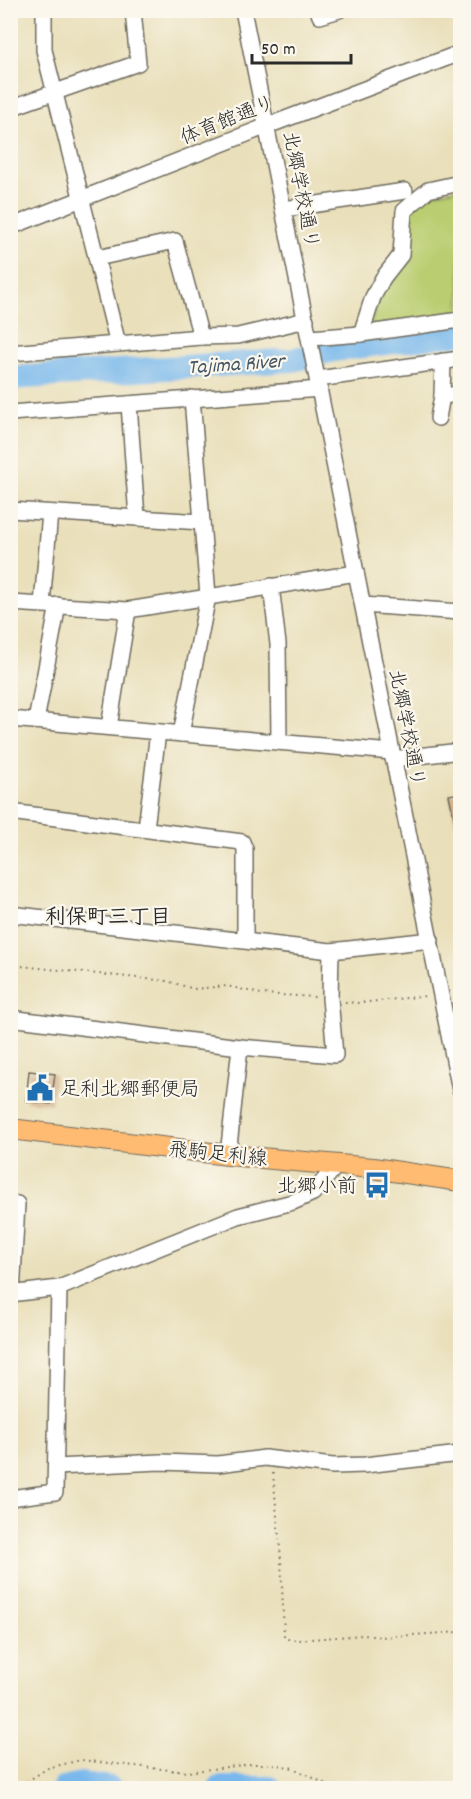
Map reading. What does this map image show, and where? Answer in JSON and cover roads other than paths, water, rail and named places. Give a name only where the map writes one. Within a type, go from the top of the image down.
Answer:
[{"type":"main road","name":"飛駒足利線","points":[[10,1129],[228,1155],[373,1168],[460,1181]]},
{"type":"street","points":[[44,10],[44,50],[118,344]]},
{"type":"street","points":[[10,108],[138,63],[132,10]]},
{"type":"street","name":"北郷学校通り","points":[[243,10],[460,1090]]},
{"type":"street","points":[[318,10],[320,16],[339,10]]},
{"type":"street","name":"体育館通り","points":[[10,227],[460,53]]},
{"type":"street","points":[[360,334],[382,278],[401,255],[405,211],[428,190],[460,183]]},
{"type":"street","points":[[284,209],[405,191]]},
{"type":"street","points":[[97,258],[175,241],[201,337]]},
{"type":"street","points":[[10,353],[238,336],[306,320]]},
{"type":"street","points":[[310,340],[460,320]]},
{"type":"street","points":[[10,413],[192,398],[460,359]]},
{"type":"street","points":[[438,418],[442,396],[443,361]]},
{"type":"street","points":[[442,396],[460,394]]},
{"type":"street","points":[[181,734],[208,596],[192,398]]},
{"type":"street","points":[[129,404],[137,518]]},
{"type":"street","points":[[10,510],[202,522]]},
{"type":"street","points":[[36,721],[50,605],[50,513]]},
{"type":"street","points":[[10,603],[128,610],[356,573]]},
{"type":"street","points":[[271,586],[278,644],[279,742]]},
{"type":"street","points":[[363,605],[460,612]]},
{"type":"street","points":[[109,727],[128,610]]},
{"type":"street","points":[[10,719],[279,742],[392,756],[460,751]]},
{"type":"street","points":[[146,828],[158,732]]},
{"type":"street","points":[[10,812],[242,842],[245,849],[245,940]]},
{"type":"street","points":[[10,914],[331,951],[431,940]]},
{"type":"street","points":[[10,1018],[240,1047],[335,1055],[330,998],[331,951]]},
{"type":"street","points":[[228,1155],[240,1047]]},
{"type":"street","points":[[10,1203],[17,1204],[11,1294],[58,1288],[238,1216],[293,1202],[313,1193],[337,1165]]},
{"type":"street","points":[[10,1498],[55,1492],[58,1288]]},
{"type":"street","points":[[56,1467],[160,1462],[218,1464],[272,1459],[333,1466],[365,1465],[460,1454]]},
{"type":"waterway","name":"Tajima River","points":[[10,378],[293,360],[333,350],[460,333]]},
{"type":"waterway","points":[[64,1788],[81,1784],[110,1788]]},
{"type":"waterway","points":[[220,1788],[270,1788]]},
{"type":"place","name":"足利北郷郵便局","points":[[40,1088]]},
{"type":"place","name":"北郷小前","points":[[377,1185]]},
{"type":"district","name":"利保町三丁目","points":[[108,916]]}]
